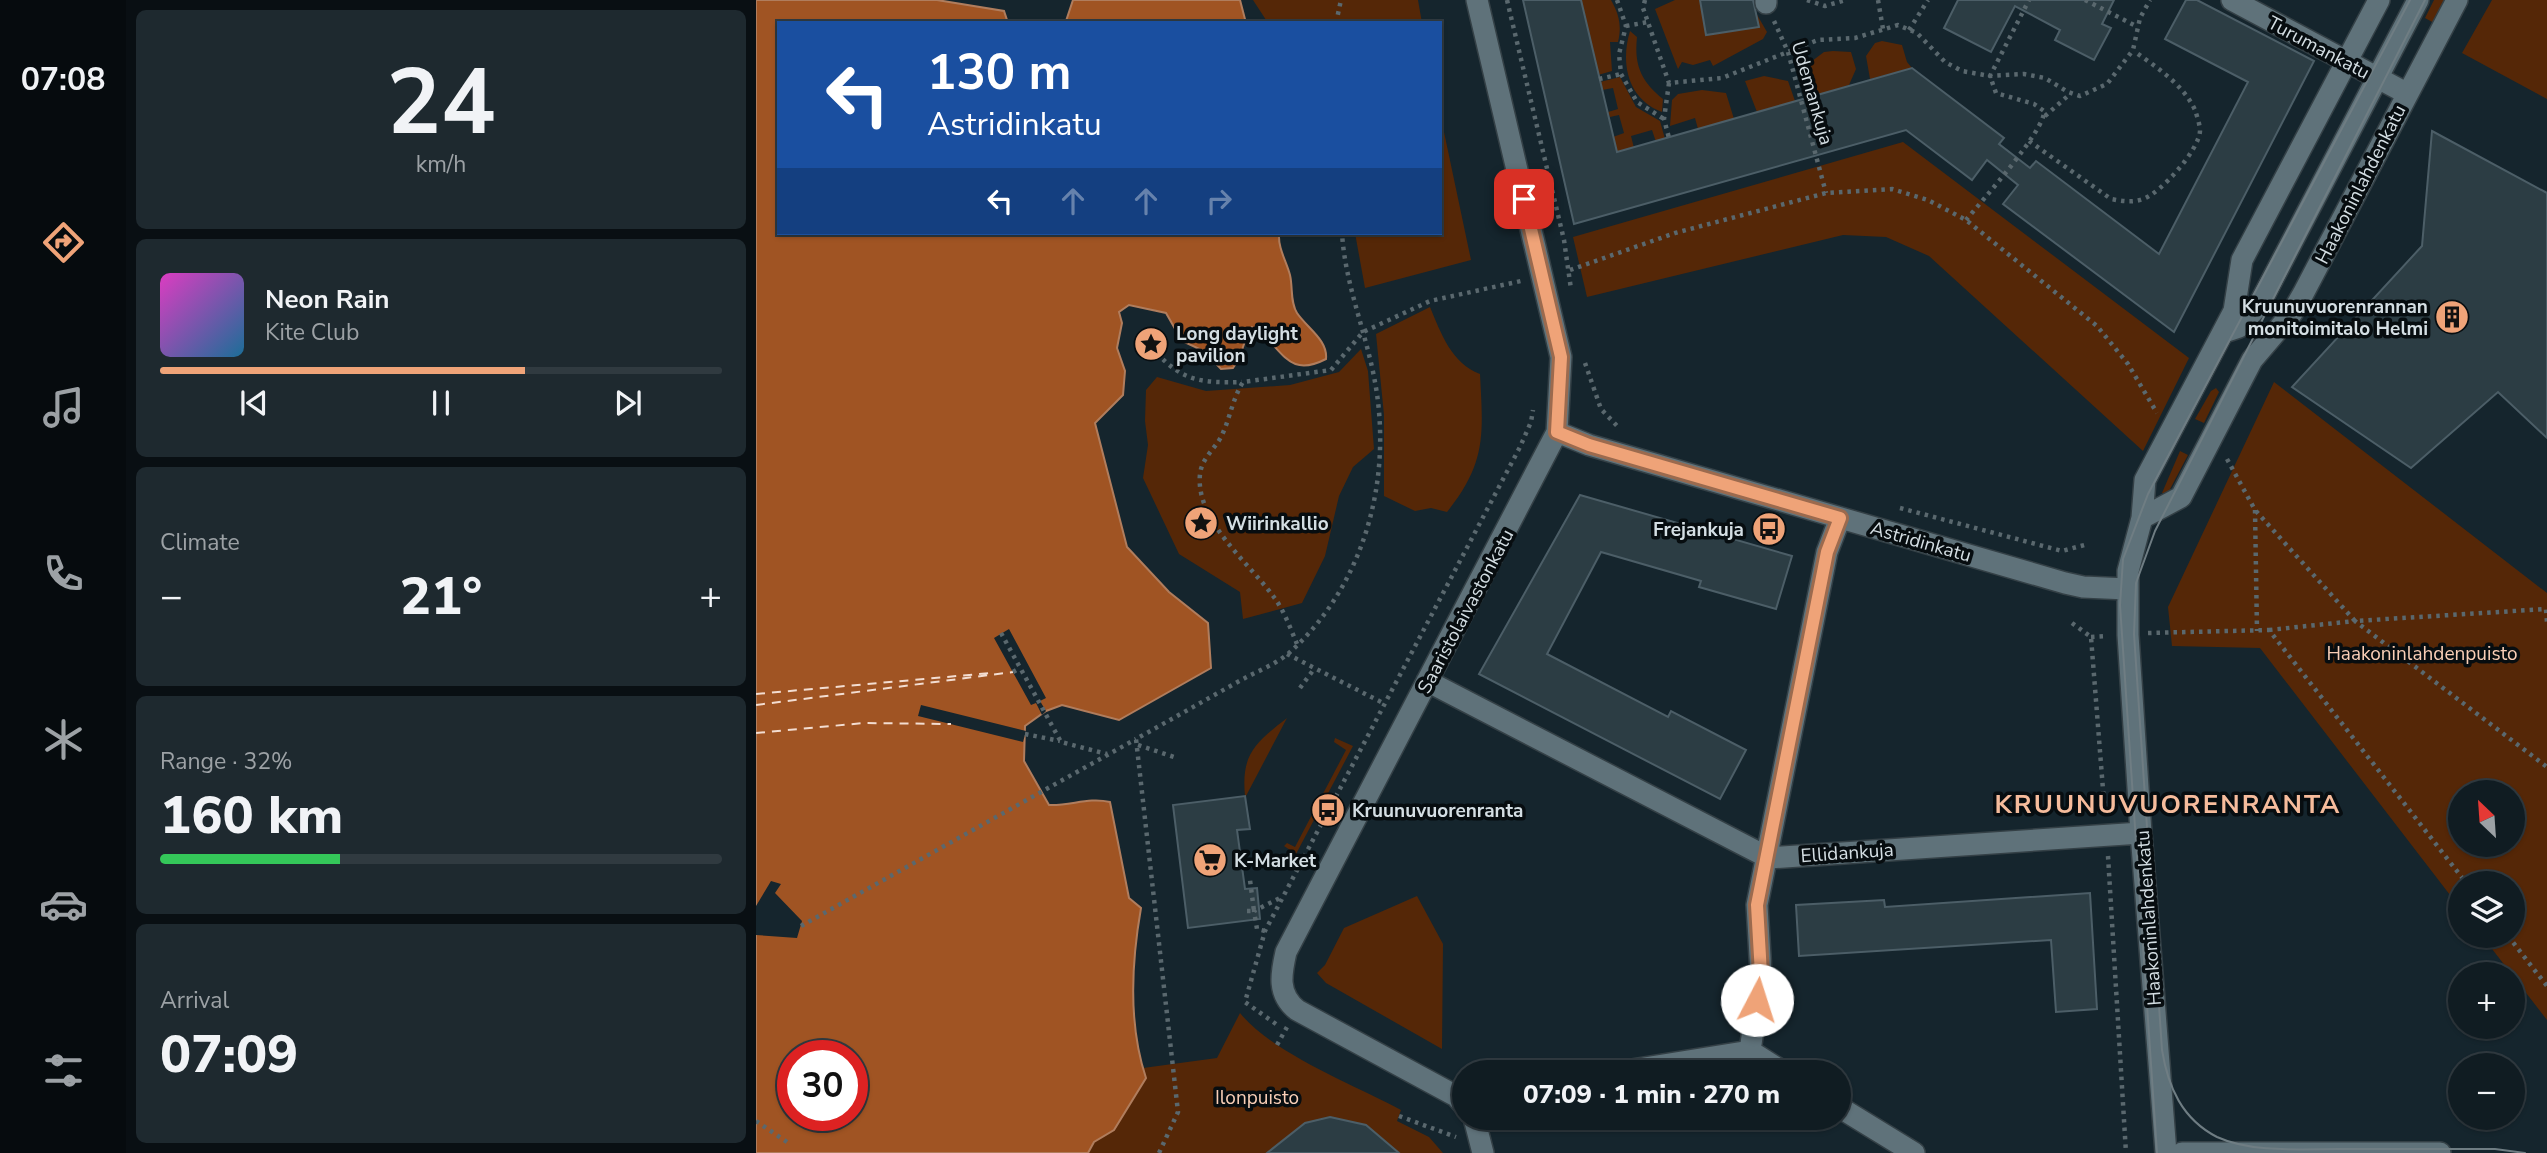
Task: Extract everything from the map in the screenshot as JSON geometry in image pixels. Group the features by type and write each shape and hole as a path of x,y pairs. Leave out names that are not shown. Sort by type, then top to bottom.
{"street":[{"name":"Saaristolaivastonkatu","path":"1452,1094 1297,1010 1283,990 1280,975 1286,952 1557,432 1561,357 1477,0"},
{"name":"Turumankatu","path":"2232,0 2406,93"},
{"name":"Haakoninlahdenkatu","path":"2166,1153 2141,833 2127,589 2131,552 2142,518 2145,480 2234,311 2242,260 2379,0"},
{"name":"Haakoninlahdenkatu","path":"2224,332 2239,327 2259,305 2417,0"},
{"name":"Haakoninlahdenkatu","path":"2142,518 2181,497 2252,360 2292,313 2303,294 2456,0"},
{"name":"Haakoninlahdenkatu","path":"2252,360 2253,335 2259,305"},
{"name":"Astridinkatu","path":"1557,432 1589,445 2066,583 2083,587 2127,589"},
{"path":"1750,1051 1761,974 1757,905 1769,858 1827,552 1840,518"},
{"path":"1427,681 1769,858"},
{"name":"Ellidankuja","path":"1769,858 2141,833"},
{"path":"1694,1060 1750,1051 1764,1060"},
{"path":"1851,1114 1914,1153"},
{"path":"1477,1130 1483,1153"},
{"path":"2182,1153 2440,1153"}],"path":[{"path":"1507,0 1570,270 1571,292"},
{"path":"1617,0 1626,26 1619,54 1621,74 1637,102 1664,119"},
{"path":"1643,0 1643,8 1669,83 1664,119 1669,138"},
{"path":"1807,0 1825,6 1846,0"},
{"path":"1878,0 1883,29"},
{"path":"1909,30 1928,0"},
{"path":"2029,0 1990,76 1996,93 2034,104 2044,111 2045,117"},
{"path":"2085,0 2138,27"},
{"path":"1669,83 1722,78 1818,40 1855,38 1898,25 1917,33 1945,62 1962,71 1990,76 2024,74 2045,78 2080,96 2091,94 2107,84 2133,50 2138,27 2150,0"},
{"path":"1336,21 1338,1"},
{"name":"Udemankuja","path":"1766,2 1788,52 1826,193"},
{"path":"1626,26 1648,22"},
{"path":"2029,141 2111,199 2126,202 2145,199 2170,180 2198,139 2200,129 2194,108 2171,79 2133,50"},
{"path":"1599,79 1621,74"},
{"path":"1966,220 2045,117 2071,93"},
{"path":"1570,270 1675,233 1826,193 1892,189 1928,200 1966,220 2097,326 2128,364 2159,417"},
{"path":"801,926 1287,654 1332,603 1362,549 1372,513 1380,441 1376,384 1347,274 1342,235"},
{"path":"1157,353 1174,372 1190,379 1243,382 1331,370 1363,331 1430,301 1542,277"},
{"path":"1582,353 1601,409 1623,430"},
{"path":"1243,382 1219,440 1208,453 1200,473 1201,494 1215,527 1277,601 1297,644"},
{"path":"2222,452 2255,510 2355,621 2547,768"},
{"path":"1888,505 2062,551 2088,544"},
{"path":"2255,510 2257,631"},
{"path":"2158,633 2257,631 2355,621 2546,609 2547,623"},
{"path":"2072,623 2091,638 2107,835 2126,1153"},
{"path":"2269,630 2458,871"},
{"path":"1001,633 1061,742"},
{"path":"1287,654 1385,704"},
{"path":"1013,672 1020,668"},
{"path":"1300,688 1315,668"},
{"path":"1025,734 1107,755"},
{"path":"1136,739 1178,1112 1159,1153"},
{"path":"1138,746 1174,757"},
{"path":"1250,880 1257,929 1265,930"},
{"path":"1247,911 1254,911 1283,896"},
{"path":"2517,948 2547,986"},
{"path":"1399,1115 1464,1140"},
{"path":"756,1121 787,1142"}],"green space":[{"path":"1253,0 1418,0 1422,21 1267,21"},
{"path":"1581,0 1611,0 1616,10 1620,31 1618,42 1610,42 1612,71 1598,75"},
{"path":"1675,0 1700,0 1706,35 1758,27 1756,13 1767,32 1763,39 1713,66 1710,60 1693,65 1682,62 1678,69 1655,9"},
{"path":"2434,0 2446,0 2434,23 2425,18"},
{"path":"2492,0 2547,0 2547,99 2462,53"},
{"path":"1630,31 1637,37 1638,64 1644,79 1663,99 1662,112 1641,98 1630,79 1626,56"},
{"path":"1882,41 1902,45 1907,62 1912,68 1870,79 1866,56 1875,43"},
{"path":"1824,52 1851,52 1856,69 1849,85 1814,96 1808,83 1808,64"},
{"path":"1764,76 1788,81 1795,101 1757,112 1745,81"},
{"path":"1620,77 1636,107 1660,121 1665,139 1656,142 1652,130 1631,136 1634,148 1617,152 1613,137 1624,133 1619,115 1610,117 1608,112 1618,109 1613,88 1602,90 1600,82"},
{"path":"1702,90 1726,93 1734,119 1698,129 1695,118 1670,126 1672,100 1678,94"},
{"path":"1442,122 1471,260 1365,288 1355,235 1442,235"},
{"path":"1903,142 2189,358 2143,451 1929,256 1886,237 1843,235 1587,297 1573,237"},
{"path":"1430,307 1454,355 1480,374 1480,447 1469,478 1447,512 1431,508 1415,511 1384,496 1384,415 1376,334"},
{"path":"1361,349 1368,371 1374,449 1353,467 1339,496 1325,556 1302,603 1243,619 1240,592 1179,554 1143,478 1148,445 1145,421 1146,390 1157,377 1206,391 1290,385 1339,372"},
{"name":"Haakoninlahdenpuisto","path":"2274,382 2547,593 2547,1020 2525,992 2525,962 2502,962 2491,948 2525,948 2525,871 2448,871 2448,892 2260,648 2172,646 2168,607"},
{"path":"2216,388 2219,392 2204,423 2195,419 2211,391"},
{"path":"2180,451 2188,455 2168,493 2162,493"},
{"path":"1287,718 1245,796 1244,782 1248,759 1266,735"},
{"path":"1335,738 1353,746 1296,854 1284,846 1287,843 1295,847 1346,750 1334,742"},
{"path":"1417,896 1443,944 1442,1049 1326,983 1317,973 1325,965 1344,928"},
{"name":"Ilonpuisto","path":"1240,1013 1254,1028 1293,1055 1401,1110 1397,1121 1429,1137 1443,1153 1088,1153 1094,1142 1114,1130 1146,1078 1143,1068 1217,1058"}],"shaded area":[{"path":"756,0 937,0 1004,11 1007,21 777,21 777,235 1279,235 1290,275 1295,309 1320,340 1326,352 1326,359 1312,364 1293,363 1252,327 1233,368 1221,369 1204,351 1182,341 1166,313 1129,305 1119,312 1122,323 1117,348 1125,371 1123,395 1095,423 1127,547 1169,592 1208,623 1211,668 1119,720 1062,705 1046,711 1025,726 1024,761 1049,805 1094,800 1110,802 1129,898 1141,908 1133,994 1136,1037 1146,1078 1114,1130 1094,1142 1088,1153 756,1153"},
{"path":"1073,0 1240,0 1245,21 1066,21"}],"pier":[{"path":"1009,629 1046,698 1040,701 1046,711 1042,715 1036,703 1031,705 994,638"},
{"path":"921,705 1026,731 1023,742 918,716"},
{"path":"771,881 781,884 775,893 802,921 797,938 756,935 756,906"}],"building":[{"path":"1523,0 1581,0 1617,152 1912,68 2004,138 1999,144 2030,168 2036,161 2159,254 2248,82 2165,39 2186,0 2197,0 2314,61 2174,332 2003,204 2018,185 1987,160 1972,180 1906,130 1574,224"},
{"path":"1700,0 1753,0 1759,27 1706,35"},
{"path":"1958,0 2114,0 2102,24 2111,28 2094,60 2055,40 2060,30 2015,6 1991,52 1944,28"},
{"name":"Kruunuvuorenrannan monitoimitalo Helmi","path":"2432,131 2547,193 2547,438 2498,392 2411,468 2292,387 2422,246"},
{"path":"1580,495 1792,556 1776,609 1699,587 1701,581 1601,552 1547,654 1668,717 1671,711 1746,750 1720,799 1479,674"},
{"name":"K-Market","path":"1245,796 1250,829 1237,830 1245,889 1257,888 1260,919 1188,928 1173,805"},
{"path":"2090,893 2097,1009 2056,1012 2051,940 1799,956 1796,905 1884,900 1885,907"},
{"path":"1330,1117 1366,1125 1399,1153 1267,1153 1305,1123"}],"ferry route":[{"path":"756,705 1013,672"},
{"path":"756,694 991,673"},
{"path":"756,733 864,723 951,724"}],"tram line":[{"path":"2157,1153 2120,605 2123,559 2148,494 2410,0"},
{"path":"2425,0 2155,531 2136,583 2134,634 2162,1050 2173,1089 2194,1121 2217,1137 2245,1146 2276,1149 2495,1149 2525,1153"}],"place":[{"name":"Kruunuvuorenrannan monitoimitalo Helmi","path":"2452,317"},
{"name":"Long daylight pavilion","path":"1151,344"},
{"name":"Wiirinkallio","path":"1201,523"},
{"name":"Frejankuja","path":"1769,529"},
{"name":"Kruunuvuorenranta","path":"1328,810"},
{"name":"K-Market","path":"1210,860"}],"district":[{"name":"KRUUNUVUORENRANTA","path":"2168,804"}],"route":[{"path":"1524,199 1561,357 1557,432 1589,445 1840,518 1827,552 1769,858 1757,905 1761,974 1757,1000"}]}
